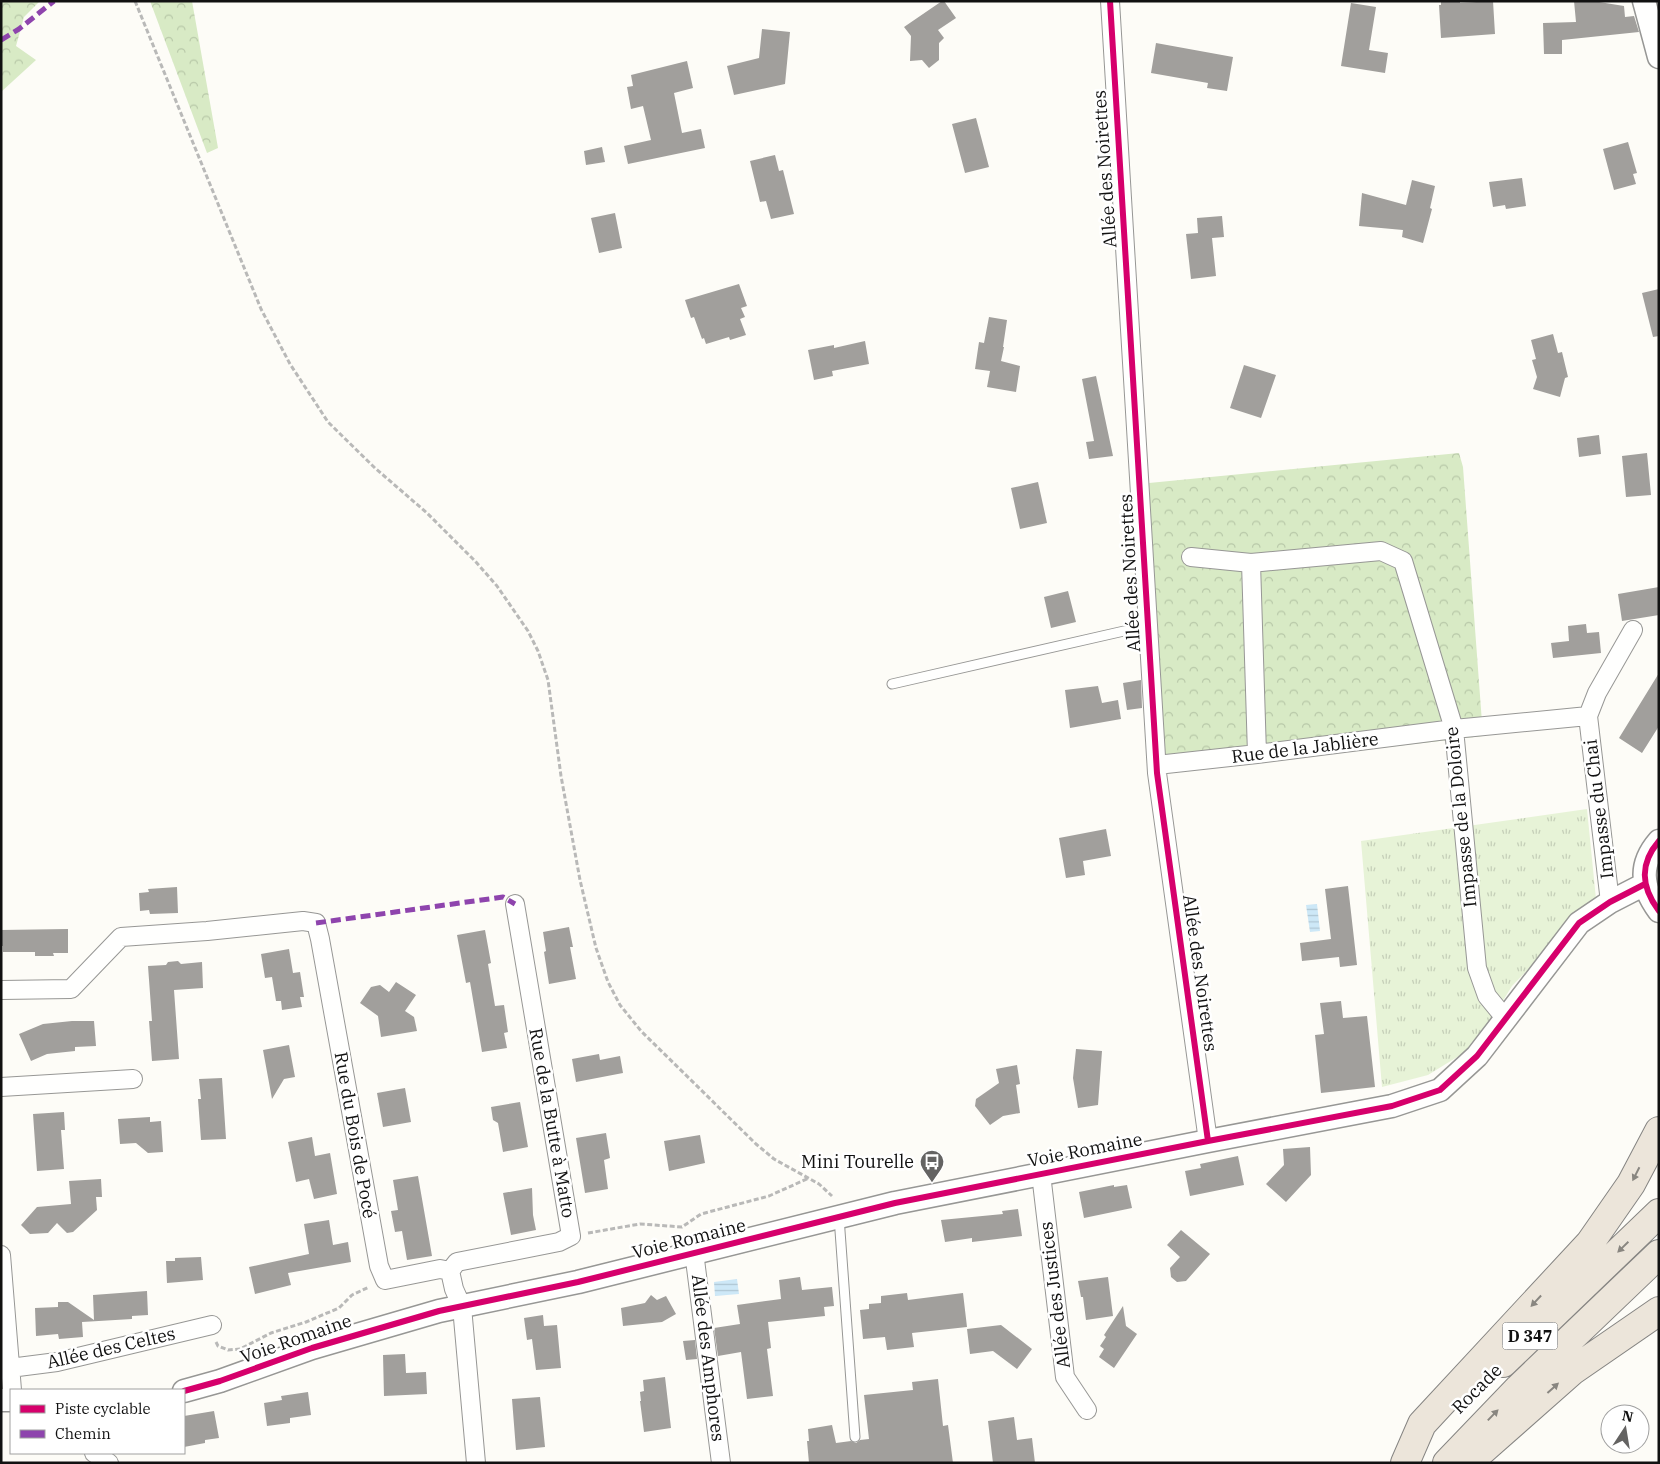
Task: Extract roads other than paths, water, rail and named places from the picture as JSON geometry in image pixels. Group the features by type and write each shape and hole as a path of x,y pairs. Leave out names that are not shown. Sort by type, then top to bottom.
{"highway":[{"path":"1405,1463 1422,1424 1590,1244 1631,1184 1659,1131"},
{"name":"Rocade","path":"1405,1463 1500,1366 1659,1213"},
{"name":"D 347","path":"1447,1463 1533,1375 1659,1254"},
{"path":"1461,1463 1474,1458 1572,1371 1659,1311"}],"street":[{"name":"Allée des Noirettes","path":"1110,1 1156,765 1208,1141"},
{"path":"1644,1 1659,58"},
{"name":"Impasse de la Doloire","path":"1191,557 1251,562 1381,551 1403,561 1454,729 1477,968 1488,996 1505,1018"},
{"path":"1251,562 1257,754"},
{"name":"Impasse du Chai","path":"1610,902 1588,716 1597,693 1632,630"},
{"name":"Impasse du Chai","path":"1454,729 1588,716"},
{"name":"Rue de la Jablière","path":"1156,765 1454,729"},
{"path":"1659,841 1651,850 1645,866 1645,884 1650,899 1659,911"},
{"name":"Voie Romaine","path":"185,1391 205,1386 312,1348 438,1311 578,1282 895,1203 1392,1106 1440,1090 1477,1056 1579,923 1610,902 1645,884"},
{"name":"Rue de la Butte à Matto","path":"450,1271 457,1262 559,1242 571,1236 515,904"},
{"name":"Rue du Bois de Pocé","path":"1,990 70,989 121,937 207,931 303,921 316,923 379,1266 385,1280 440,1269 450,1271"},
{"path":"1,1087 133,1079"},
{"name":"Allée des Justices","path":"1041,1174 1065,1377 1087,1410"},
{"name":"Allée des Amphores","path":"694,1252 721,1463"},
{"path":"1,1255 12,1389"},
{"path":"450,1271 454,1289 462,1307 476,1463"},
{"name":"Allée des Celtes","path":"10,1368 57,1362 212,1325"},
{"path":"96,1454 109,1463"}],"lane":[{"path":"892,684 1124,631 1148,629"},
{"path":"844,1216 855,1437"}],"water":[{"path":"1317,904 1320,931 1310,932 1306,905"},
{"path":"737,1279 739,1294 715,1296 714,1282"}],"place":[{"name":"Mini Tourelle","path":"932,1183"}]}
